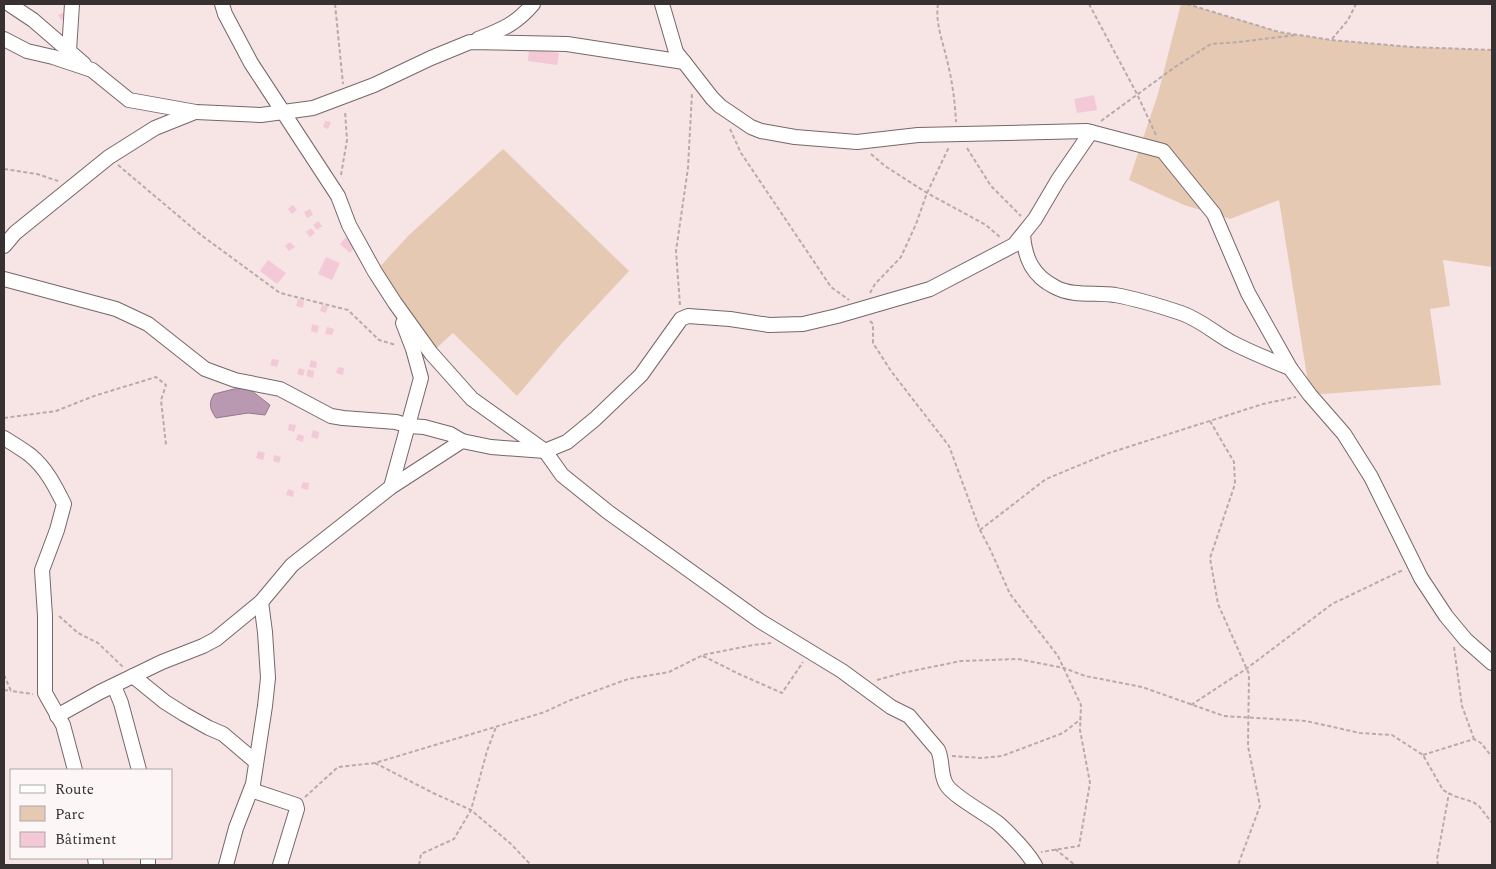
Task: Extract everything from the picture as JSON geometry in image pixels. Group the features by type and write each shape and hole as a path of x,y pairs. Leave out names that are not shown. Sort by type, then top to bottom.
{"street":[{"path":"9,4 33,20 129,100 196,112 261,115 313,108 374,86 431,58 500,31 519,20 534,4"},
{"path":"69,51 72,4"},
{"path":"222,4 225,14 251,64 338,196 349,225 375,272 431,353 472,399 545,451 562,475 608,512 760,621 862,685 891,707 910,716 938,750 942,777 949,789 999,824 1032,860"},
{"path":"662,4 676,52 720,106 751,127 761,131 795,137 857,142 918,135 1046,131 1091,132 1164,151 1214,214 1248,293 1290,368 1310,395 1344,434 1371,477 1421,578 1446,616 1466,640 1492,663"},
{"path":"4,40 26,51 53,57 92,70"},
{"path":"470,42 567,44 684,62"},
{"path":"4,246 15,232 109,157 155,128 196,112"},
{"path":"4,279 116,309 148,324 205,369 235,380 280,389 331,416 396,422 409,426 424,427 450,434 462,441 491,447 545,451 569,441 595,420 628,388 641,375 681,319 688,316 730,319 769,325 794,324 837,316 930,289 1012,248 1023,235 1091,132"},
{"path":"1023,235 1024,246 1031,267 1039,276 1056,288 1084,294 1114,295 1184,314 1231,342 1290,368"},
{"path":"391,487 421,378 413,349 395,303"},
{"path":"4,438 30,455 42,467 54,484 64,504 57,530 42,570 45,693 63,725 75,769"},
{"path":"57,716 133,676 216,639 260,602 292,565 391,487 462,441"},
{"path":"226,865 230,846 251,790 268,678 265,632 260,602"},
{"path":"133,676 165,702 209,728 223,734 256,762"},
{"path":"114,686 121,703 139,769"},
{"path":"251,790 296,806 280,865"}],"path":[{"path":"860,309 875,284 901,256 916,224 926,193 956,134 956,104 936,16 938,4"},
{"path":"1089,4 1137,94 1164,151"},
{"path":"1187,4 1279,32 1331,40 1412,47 1492,50"},
{"path":"1331,40 1348,20 1356,4"},
{"path":"1091,132 1094,126 1137,94 1211,44 1298,35"},
{"path":"681,319 676,251 688,168 693,73"},
{"path":"720,106 740,153 831,286 860,309 873,324 873,343 891,371 949,446 980,530 1010,594 1058,656 1081,705 1080,730 1090,783 1079,846 1055,849 1032,860"},
{"path":"956,134 991,186 1022,218 1023,235"},
{"path":"857,142 885,166 926,193 986,225 1012,248"},
{"path":"109,157 201,235 280,293 348,310 380,340 413,349"},
{"path":"4,169 37,174 72,186"},
{"path":"4,418 56,411 94,396 156,378 166,385 161,400 166,445"},
{"path":"980,530 1046,479 1109,453 1263,404 1310,395"},
{"path":"1210,421 1234,462 1234,484 1210,558 1218,604 1249,674 1248,746 1260,806 1238,865"},
{"path":"1191,705 1246,669 1332,604 1415,564"},
{"path":"44,599 66,623 78,633 98,644 133,676"},
{"path":"296,806 338,767 375,764 545,712 568,701 628,679 669,672 703,655 753,645 794,641"},
{"path":"1454,647 1462,706 1474,739 1481,743 1492,757"},
{"path":"703,655 738,674 782,693 810,651"},
{"path":"862,685 902,673 961,660 1018,660 1064,668 1085,676 1142,688 1224,716 1306,722 1360,733 1392,735 1423,755 1440,786 1449,793 1479,806 1492,823"},
{"path":"4,675 11,691"},
{"path":"4,690 31,694 45,693"},
{"path":"940,756 981,758 1002,756 1063,733 1081,719"},
{"path":"419,865 421,854 454,839 471,810 496,726"},
{"path":"1423,755 1474,739"},
{"path":"375,764 471,810 511,844 531,865"},
{"path":"1438,865 1437,859 1449,793"},
{"path":"1055,849 1075,865"}],"green space":[{"path":"1181,4 1187,4 1279,32 1331,40 1412,47 1492,50 1492,267 1443,260 1450,306 1430,309 1441,385 1310,395 1279,200 1230,219 1184,205 1129,180 1158,94"},
{"path":"503,149 629,271 563,342 517,396 453,333 431,353 375,272 409,235"}],"shaded area":[{"path":"248,388 270,405 265,415 248,413 216,418 210,406 214,394"}],"building":[{"path":"64,12 67,17 61,20 58,15"},
{"path":"529,49 559,53 557,65 528,61"},
{"path":"1094,95 1097,110 1077,113 1074,99"},
{"path":"325,121 331,122 328,129 323,127"},
{"path":"293,205 297,210 292,214 288,209"},
{"path":"310,209 313,215 307,218 304,212"},
{"path":"318,221 322,226 317,230 313,225"},
{"path":"311,228 315,233 310,237 306,232"},
{"path":"346,237 356,246 350,253 340,244"},
{"path":"290,242 295,247 289,251 285,246"},
{"path":"326,257 340,263 332,280 318,274"},
{"path":"268,260 286,273 277,284 260,271"},
{"path":"298,299 304,301 303,308 296,306"},
{"path":"322,305 328,306 326,313 320,311"},
{"path":"312,324 319,326 317,333 311,331"},
{"path":"327,327 334,329 332,335 325,334"},
{"path":"272,359 279,360 277,367 270,365"},
{"path":"311,360 317,362 316,368 309,367"},
{"path":"338,367 344,368 343,375 336,373"},
{"path":"299,368 305,370 303,376 297,374"},
{"path":"308,369 314,371 313,378 306,376"},
{"path":"289,424 296,425 294,432 288,430"},
{"path":"313,430 319,432 318,439 311,437"},
{"path":"298,434 304,436 303,442 296,440"},
{"path":"258,451 265,453 263,460 256,458"},
{"path":"274,455 281,457 279,463 273,461"},
{"path":"303,482 309,483 308,490 301,488"},
{"path":"288,489 294,491 293,497 286,495"}]}
